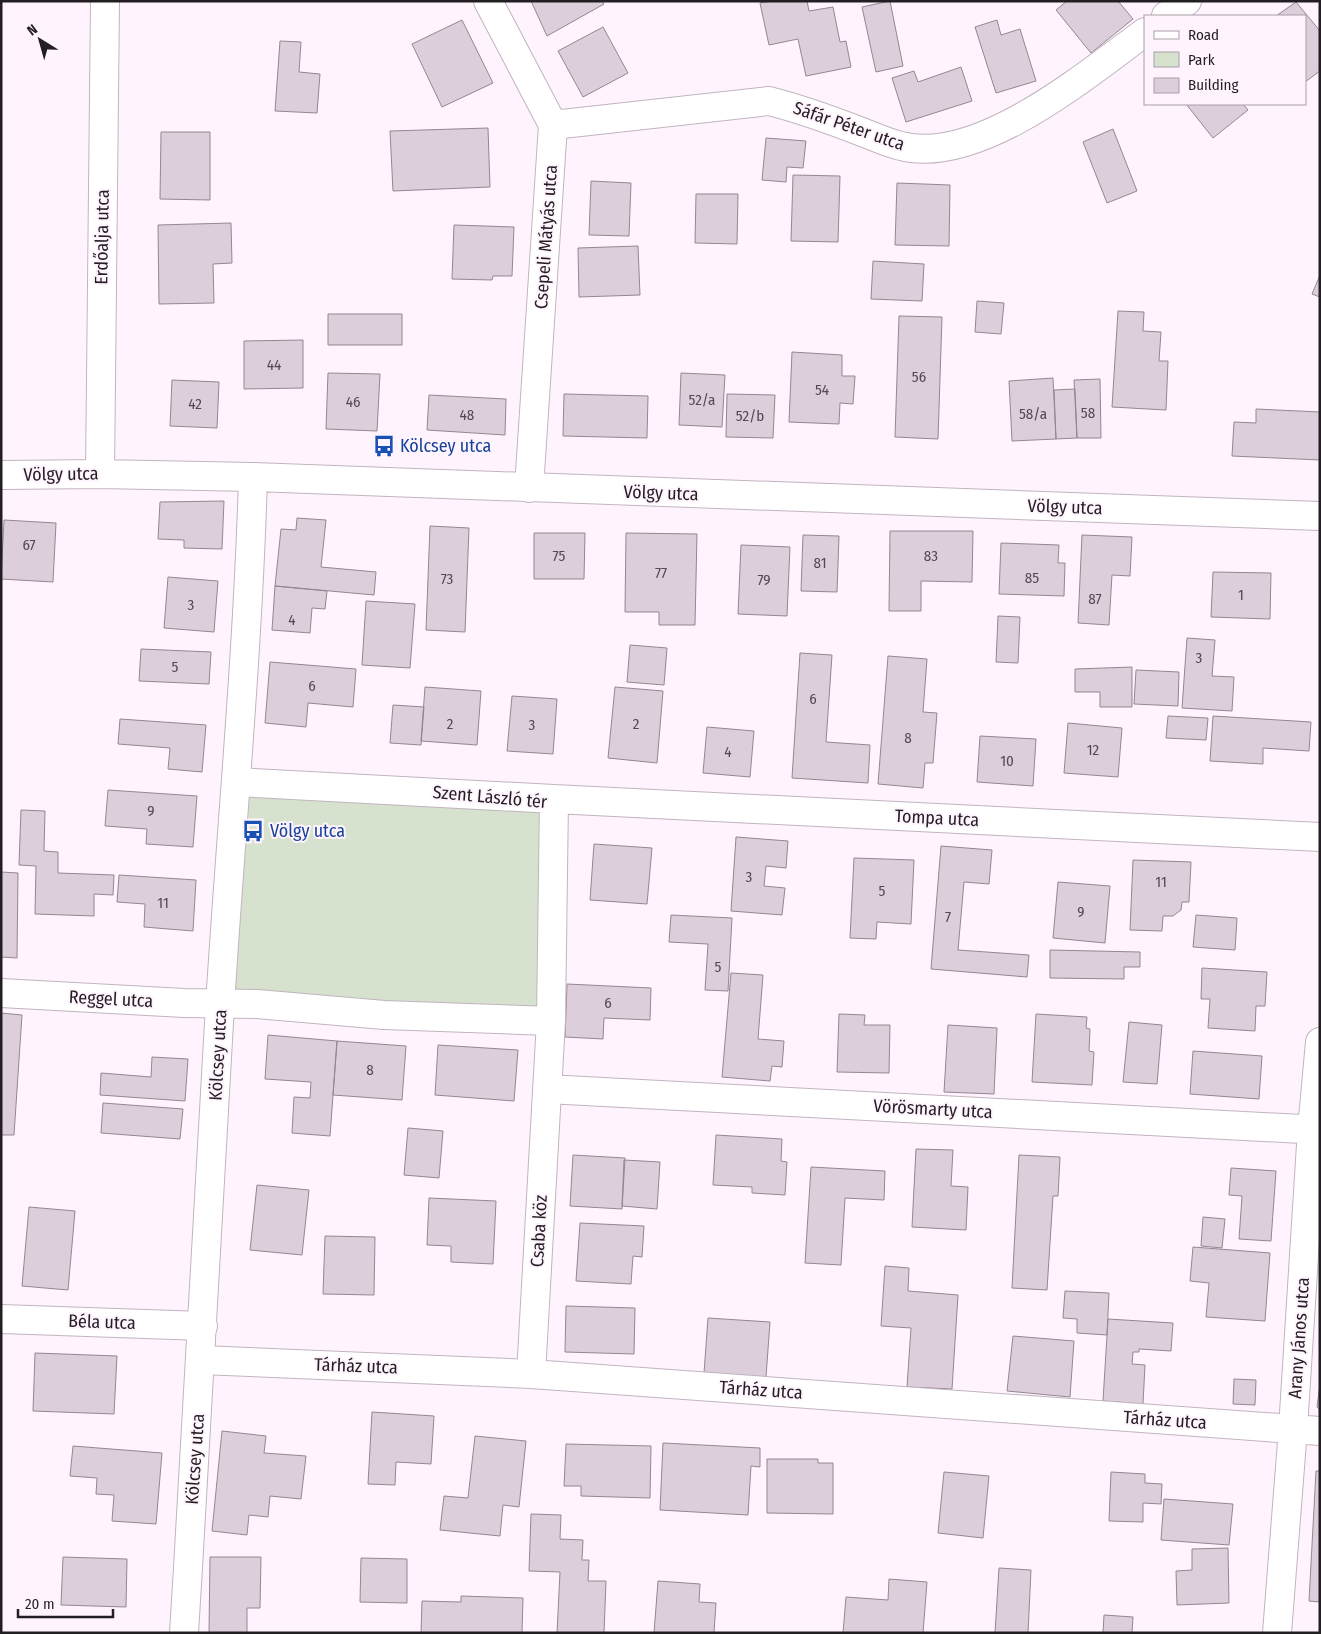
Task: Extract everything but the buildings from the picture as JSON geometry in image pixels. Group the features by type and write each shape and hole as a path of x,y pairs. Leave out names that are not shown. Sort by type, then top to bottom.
{"street":[{"name":"Erdőalja utca","path":"100,474 105,1"},
{"path":"488,1 553,125"},
{"path":"1167,15 1187,1"},
{"name":"Sáfár Péter utca","path":"553,125 769,101 800,109 902,147 931,149 960,143 997,131 1041,106 1144,33"},
{"name":"Csepeli Mátyás utca","path":"530,488 553,125"},
{"name":"Völgy utca","path":"1,475 100,474 253,477 1320,516"},
{"name":"Kölcsey utca","path":"184,1633 220,1004 236,782 253,477"},
{"name":"Szent László tér","path":"236,782 554,799 547,1089"},
{"name":"Tompa utca","path":"554,799 1320,837"},
{"name":"Reggel utca","path":"1,993 220,1004"},
{"path":"220,1004 257,1004 384,1014 550,1021"},
{"name":"Arany János utca","path":"1277,1633 1306,1430 1320,1042"},
{"name":"Vörösmarty utca","path":"547,1089 1316,1129"},
{"name":"Csaba köz","path":"532,1374 547,1089"},
{"name":"Béla utca","path":"1,1319 203,1326"},
{"name":"Tárház utca","path":"201,1360 532,1374 1306,1430"}],"green space":[{"path":"236,782 554,799 551,1021 221,1004"}],"place":[{"name":"Kölcsey utca","path":"384,446"},
{"name":"Völgy utca","path":"253,831"}]}
